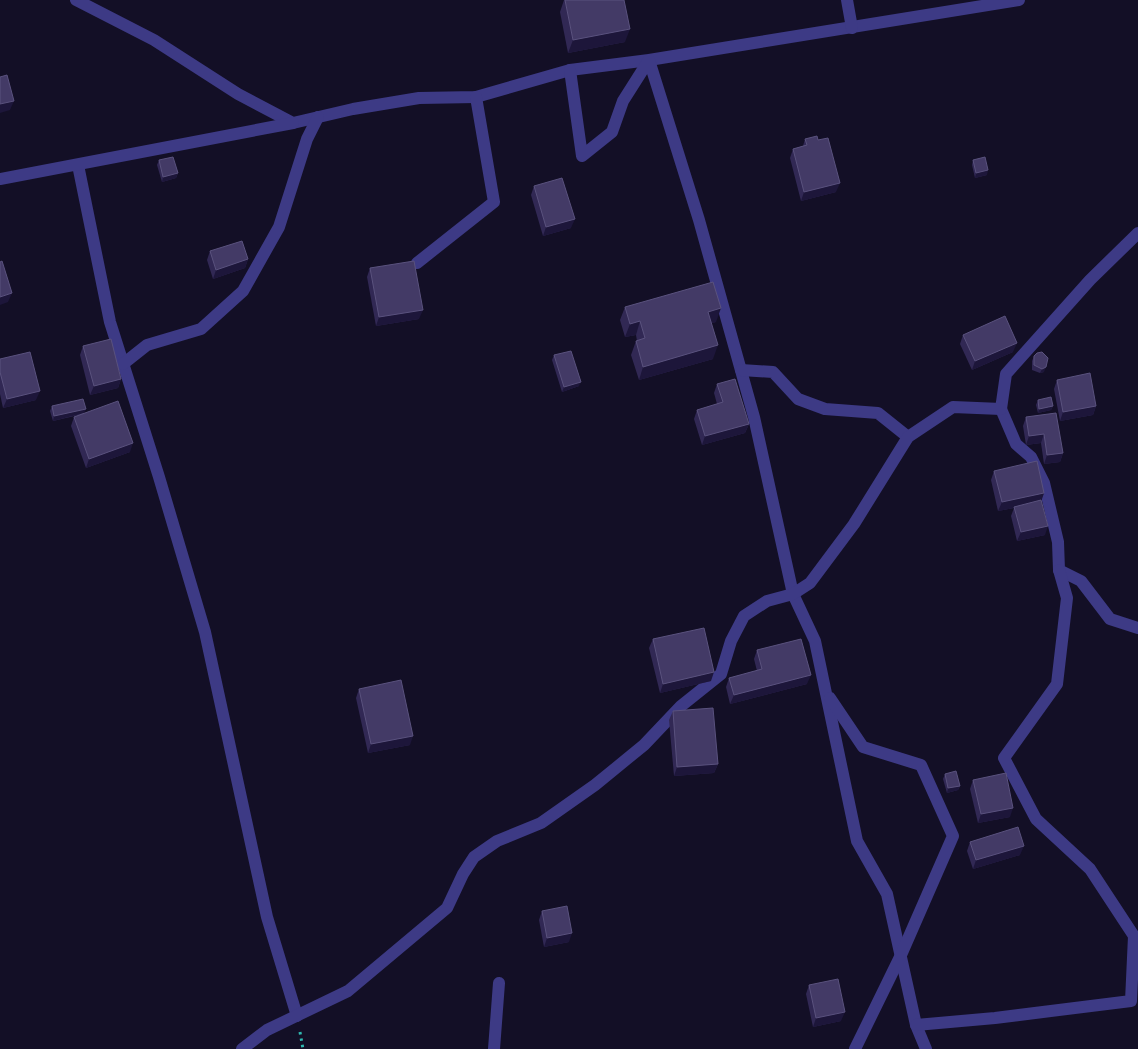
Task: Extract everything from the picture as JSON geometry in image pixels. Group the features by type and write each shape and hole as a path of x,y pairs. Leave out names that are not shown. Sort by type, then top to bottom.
{"street":[{"path":"76,0 154,40 238,94 293,123"},
{"path":"847,0 852,28"},
{"path":"0,179 419,98 476,97 570,70 649,60 1019,0"},
{"path":"570,70 582,156 612,132 623,102 649,60"},
{"path":"649,60 699,220 754,417 794,594 815,641 857,841 887,894 916,1025 926,1049"},
{"path":"417,263 494,202 476,97"},
{"path":"123,364 147,345 201,328 243,291 279,227 307,139 318,117"},
{"path":"78,165 110,322 205,632 267,917 297,1016"},
{"path":"916,1025 995,1018 1131,1000 1134,936 1090,869 1036,819 1004,758 1057,684 1067,598 1059,570 1058,542 1044,483 1031,457 1016,444 1001,409 1006,374 1090,280 1138,233"},
{"path":"741,370 773,372 798,399 825,409 878,413 908,437"},
{"path":"242,1049 267,1030 348,991 447,908 463,874 474,857 497,841 541,823 596,785 644,745 680,706 721,674 731,641 744,616 767,601 794,594 810,583 830,558 908,437 953,407 1001,409"},
{"path":"1059,570 1080,581 1110,619 1138,628"},
{"path":"827,693 863,747 921,765 953,836 901,955 855,1049"},
{"path":"494,1049 499,983"}],"building":[{"path":"565,0 624,0 630,29 573,40"},
{"path":"7,75 14,101 0,104 0,77"},
{"path":"817,136 818,140 828,138 840,183 804,192 793,149 807,145 805,139"},
{"path":"173,157 178,173 163,177 159,160"},
{"path":"985,157 988,170 976,173 973,160"},
{"path":"562,178 575,219 546,227 534,186"},
{"path":"242,241 248,259 216,270 210,251"},
{"path":"2,261 12,293 0,297 0,262"},
{"path":"414,261 423,310 379,317 370,268"},
{"path":"713,282 721,308 708,312 718,345 643,367 636,341 645,338 640,321 630,324 625,307"},
{"path":"1005,316 1017,343 975,361 963,335"},
{"path":"111,339 121,379 94,386 83,346"},
{"path":"571,351 581,382 564,387 554,355"},
{"path":"30,352 40,391 7,399 0,372 0,359"},
{"path":"1042,352 1048,358 1046,367 1042,369 1034,365 1034,356"},
{"path":"1090,373 1096,406 1063,412 1057,380"},
{"path":"735,379 749,424 705,436 697,410 723,402 717,384"},
{"path":"1051,397 1053,406 1039,409 1038,400"},
{"path":"83,399 86,409 54,416 52,406"},
{"path":"118,401 133,443 89,459 74,417"},
{"path":"1056,413 1063,453 1047,455 1044,434 1029,436 1026,417"},
{"path":"1037,461 1044,493 1002,502 994,471"},
{"path":"1041,500 1048,526 1021,532 1014,507"},
{"path":"704,628 714,672 663,684 653,639"},
{"path":"801,639 811,675 734,695 729,678 762,669 757,650"},
{"path":"401,680 413,736 371,744 359,689"},
{"path":"713,708 718,764 677,767 673,711"},
{"path":"956,771 960,786 948,788 945,774"},
{"path":"1006,773 1013,808 981,814 973,780"},
{"path":"1018,827 1024,846 976,860 970,842"},
{"path":"567,906 572,933 547,938 542,911"},
{"path":"838,979 845,1012 816,1018 809,985"}]}
